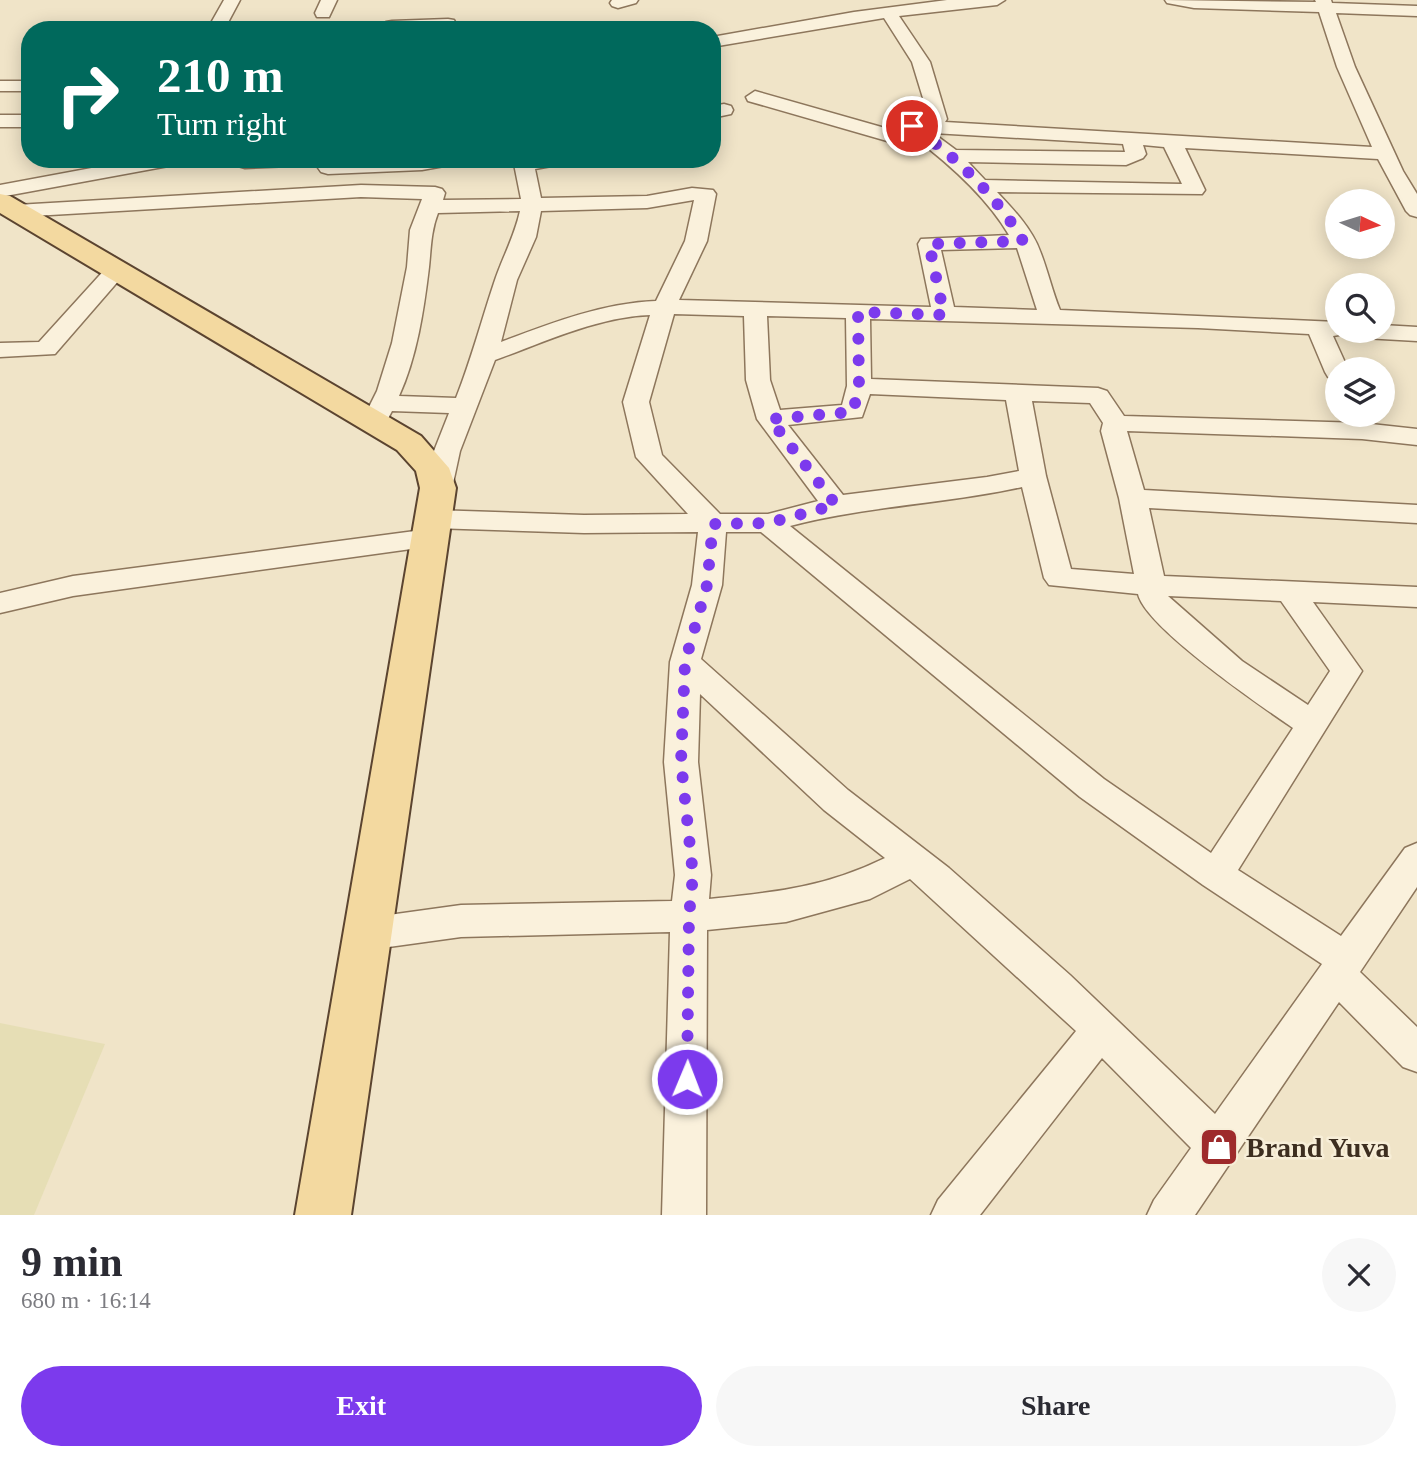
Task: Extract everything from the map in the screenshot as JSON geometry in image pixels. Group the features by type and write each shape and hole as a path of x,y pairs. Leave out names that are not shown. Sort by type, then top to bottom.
{"main road":[{"path":"5,202 116,271 379,413 432,468 434,515 323,1215"}],"street":[{"path":"220,21 232,0"},
{"path":"721,39 791,26 813,26 922,3 997,0"},
{"path":"1173,0 1324,4 1417,12"},
{"path":"1324,4 1346,67 1386,154 1412,192 1417,211"},
{"path":"888,12 921,62 938,119"},
{"path":"0,86 21,86"},
{"path":"755,97 894,137 912,126 1386,154"},
{"path":"0,121 21,121"},
{"path":"912,126 951,156 1010,218 1029,250 1038,285 1052,318"},
{"path":"951,156 1126,159 1136,154 1130,138"},
{"path":"981,186 1195,190 1171,141"},
{"path":"5,202 139,168"},
{"path":"176,168 179,200"},
{"path":"434,515 447,451 485,356 506,280 525,237 533,203 525,168"},
{"path":"5,202 179,200 361,191 435,193 421,230 418,267 408,306 404,343 379,413 464,406"},
{"path":"429,207 647,202 706,194 696,241 664,307 636,402 649,457 713,524 707,585 685,662 681,762 693,875 689,916 684,1215"},
{"path":"944,315 929,244 1023,241"},
{"path":"0,350 46,349 116,271"},
{"path":"485,356 551,331 627,309 664,307 1198,321 1325,328"},
{"path":"755,308 758,380 770,419 836,505"},
{"path":"770,419 853,412 859,386 858,312"},
{"path":"1395,333 1417,334"},
{"path":"859,386 1005,390 1017,394 1098,396 1116,423 1114,431 1133,498 1155,603 1231,668 1313,725"},
{"path":"1017,394 1033,476 1059,578 1417,597"},
{"path":"1116,423 1325,423"},
{"path":"1375,427 1417,437"},
{"path":"0,603 73,586 434,515 584,524 768,523 836,505 987,486 1033,476"},
{"path":"1133,498 1417,514"},
{"path":"768,523 1092,789 1342,967 1417,1054"},
{"path":"1216,875 1346,671 1290,592"},
{"path":"685,662 836,800 914,861 1047,978 1218,1146"},
{"path":"1169,1215 1417,858"},
{"path":"367,934 461,921 689,916 786,907 857,888 914,861"},
{"path":"953,1215 1101,1030"}],"shaded area":[{"path":"0,1023 105,1044 34,1215 0,1215"}],"place":[{"name":"Brand Yuva","path":"1219,1147"}],"route":[{"path":"687,1079 689,916 693,875 681,762 685,662 707,585 713,524 768,523 836,505 770,419 853,412 859,386 858,312 944,315 929,244 1023,241 1010,218 970,174 940,146 912,126"}]}
